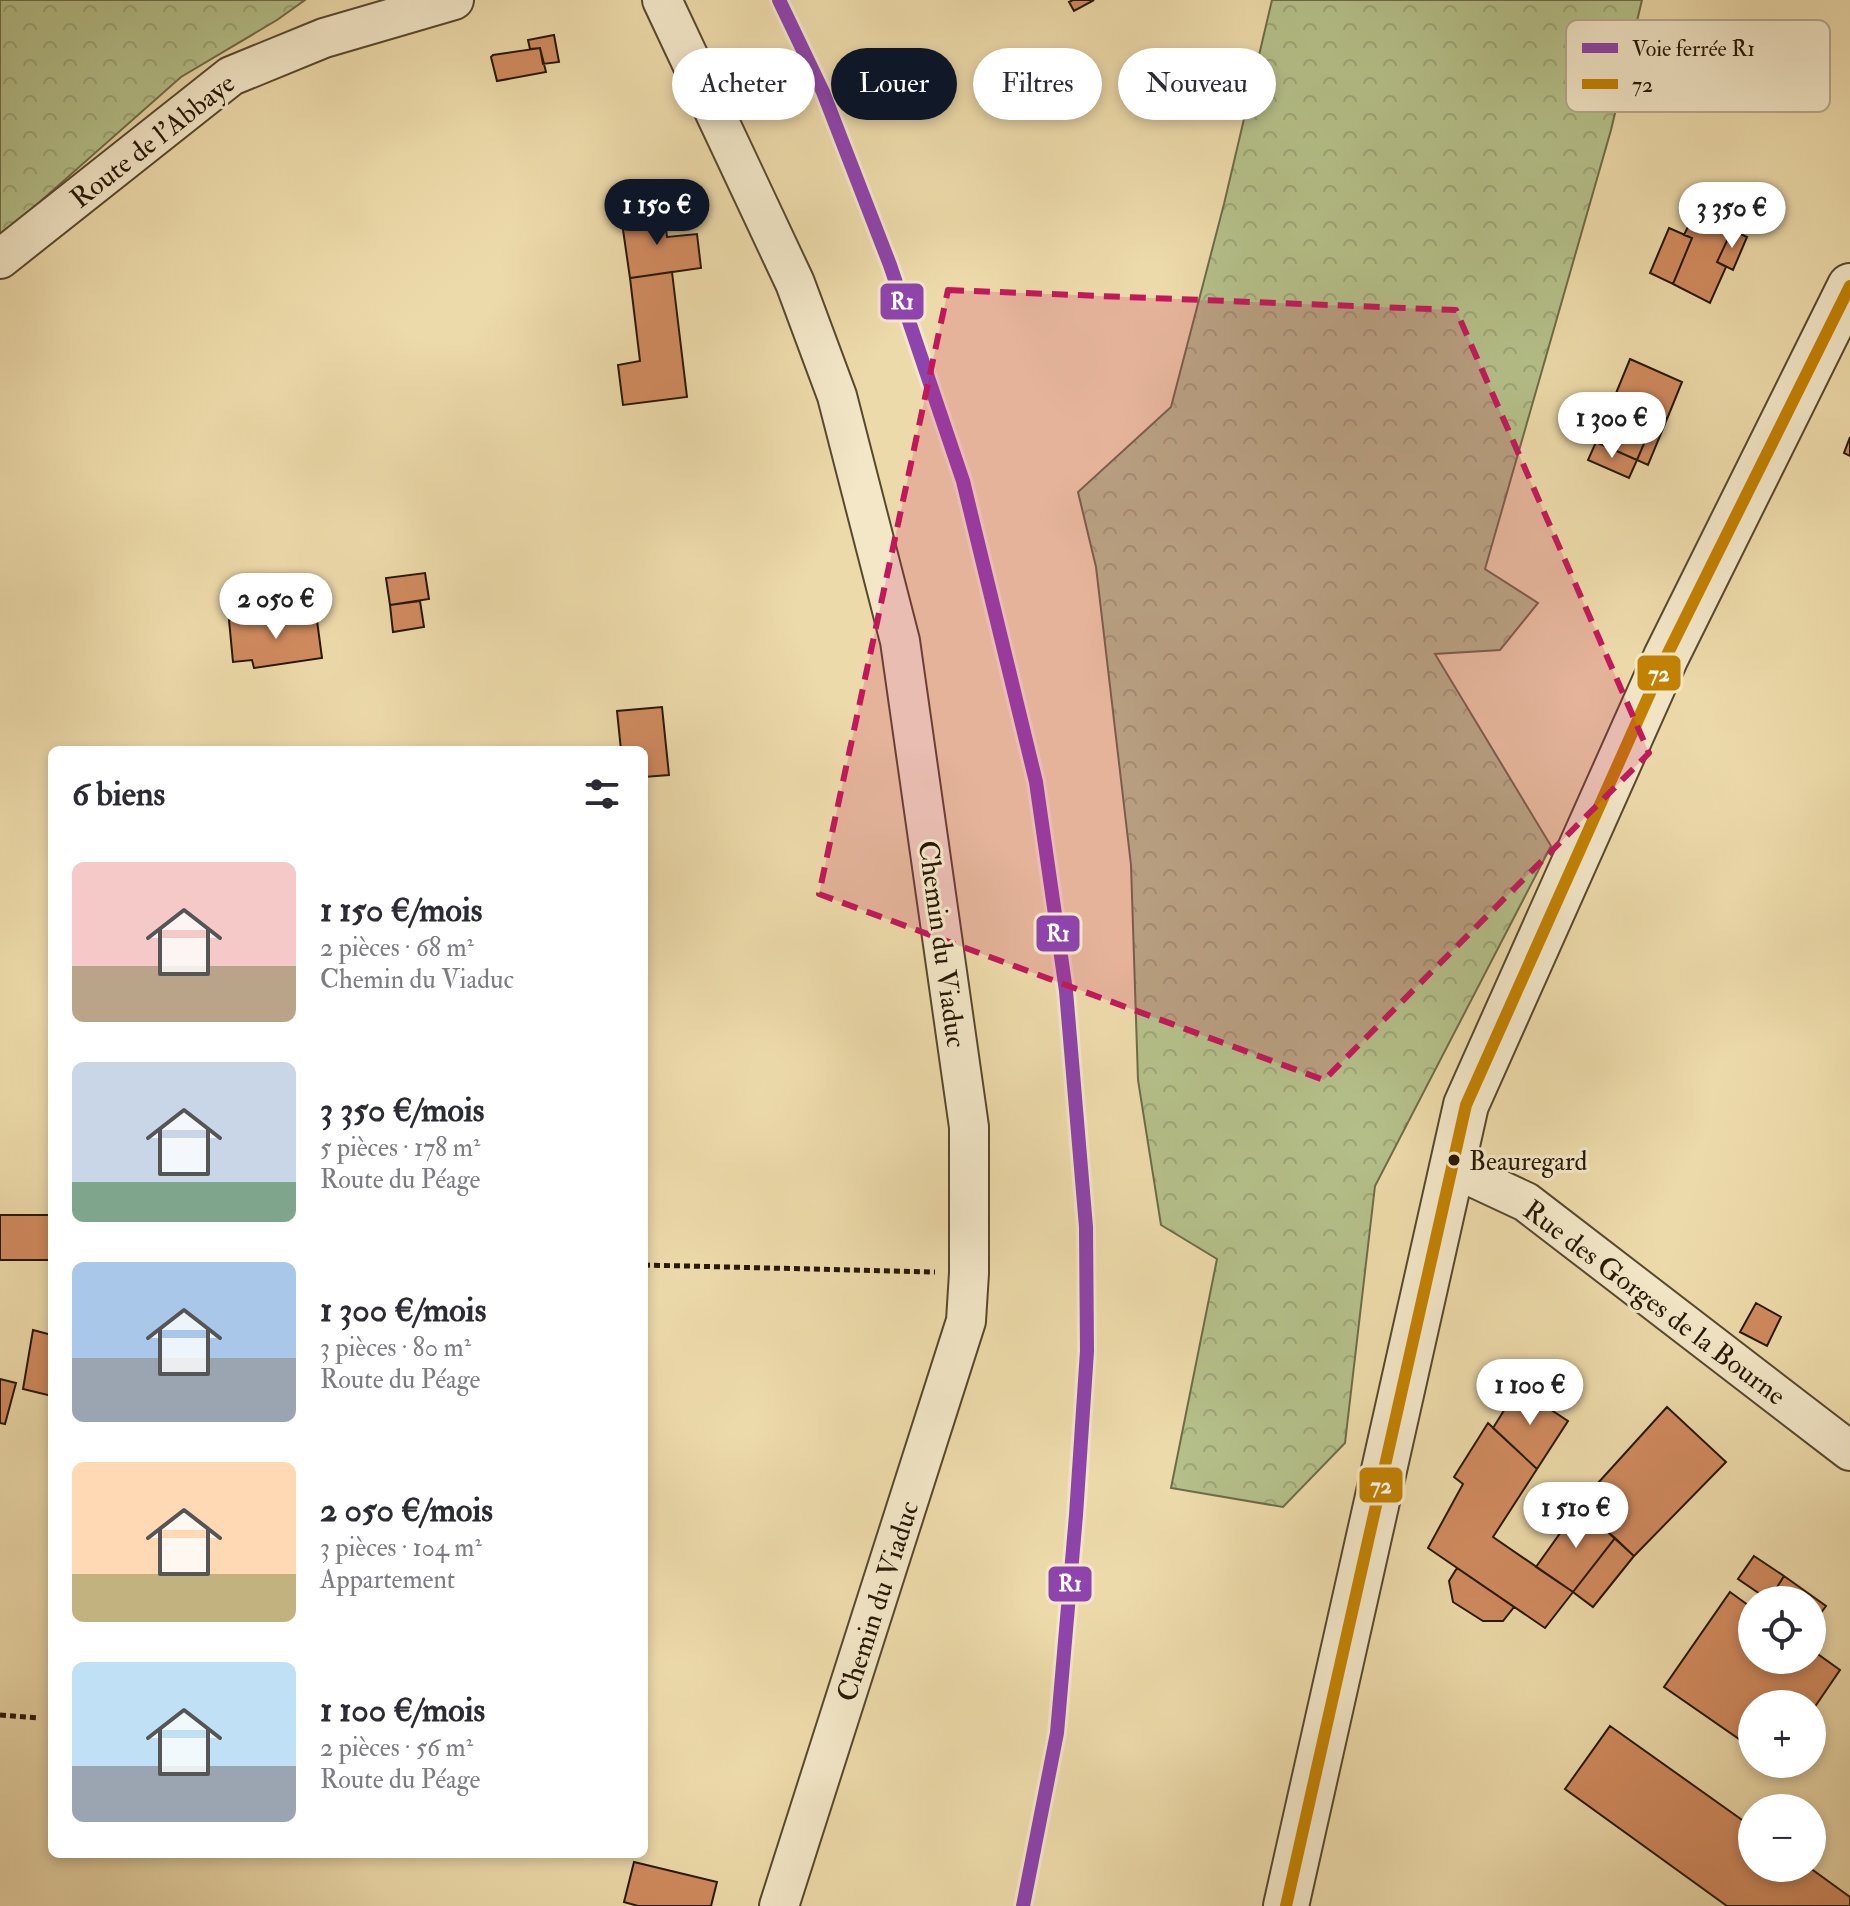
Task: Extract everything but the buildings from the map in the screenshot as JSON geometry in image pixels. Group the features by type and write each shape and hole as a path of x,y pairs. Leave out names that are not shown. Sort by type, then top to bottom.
{"street":[{"name":"Route de l'Abbaye","path":"0,259 231,76 324,38 454,0"},
{"name":"Chemin du Viaduc","path":"662,0 795,283 837,396 900,641 969,1127 966,1321 779,1906"},
{"path":"1286,1906 1466,1105 1666,657 1850,286"},
{"name":"Rue des Gorges de la Bourne","path":"1451,1167 1526,1202 1850,1451"}],"path":[{"path":"648,1265 969,1273"},
{"path":"0,1715 39,1718"}],"highlighted area":[{"path":"948,290 1456,310 1649,753 1324,1080 819,894"}],"green space":[{"path":"0,0 305,0 181,77 0,237"},
{"path":"1272,0 1642,0 1637,20 1566,20 1566,112 1615,112 1485,569 1538,603 1500,650 1435,654 1551,846 1375,1186 1345,1443 1283,1507 1171,1488 1217,1259 1161,1225 1138,1080 1131,865 1096,567 1078,492 1171,407 1244,120 1276,120 1276,48 1261,48"}],"rail line":[{"name":"R1","path":"779,0 823,92 890,265 963,481 1036,782 1066,991 1086,1227 1087,1351 1057,1733 1023,1906"}],"transit line":[{"name":"72","path":"1286,1906 1466,1105 1666,657 1850,286"}],"place":[{"name":"Beauregard","path":"1454,1160"}]}
